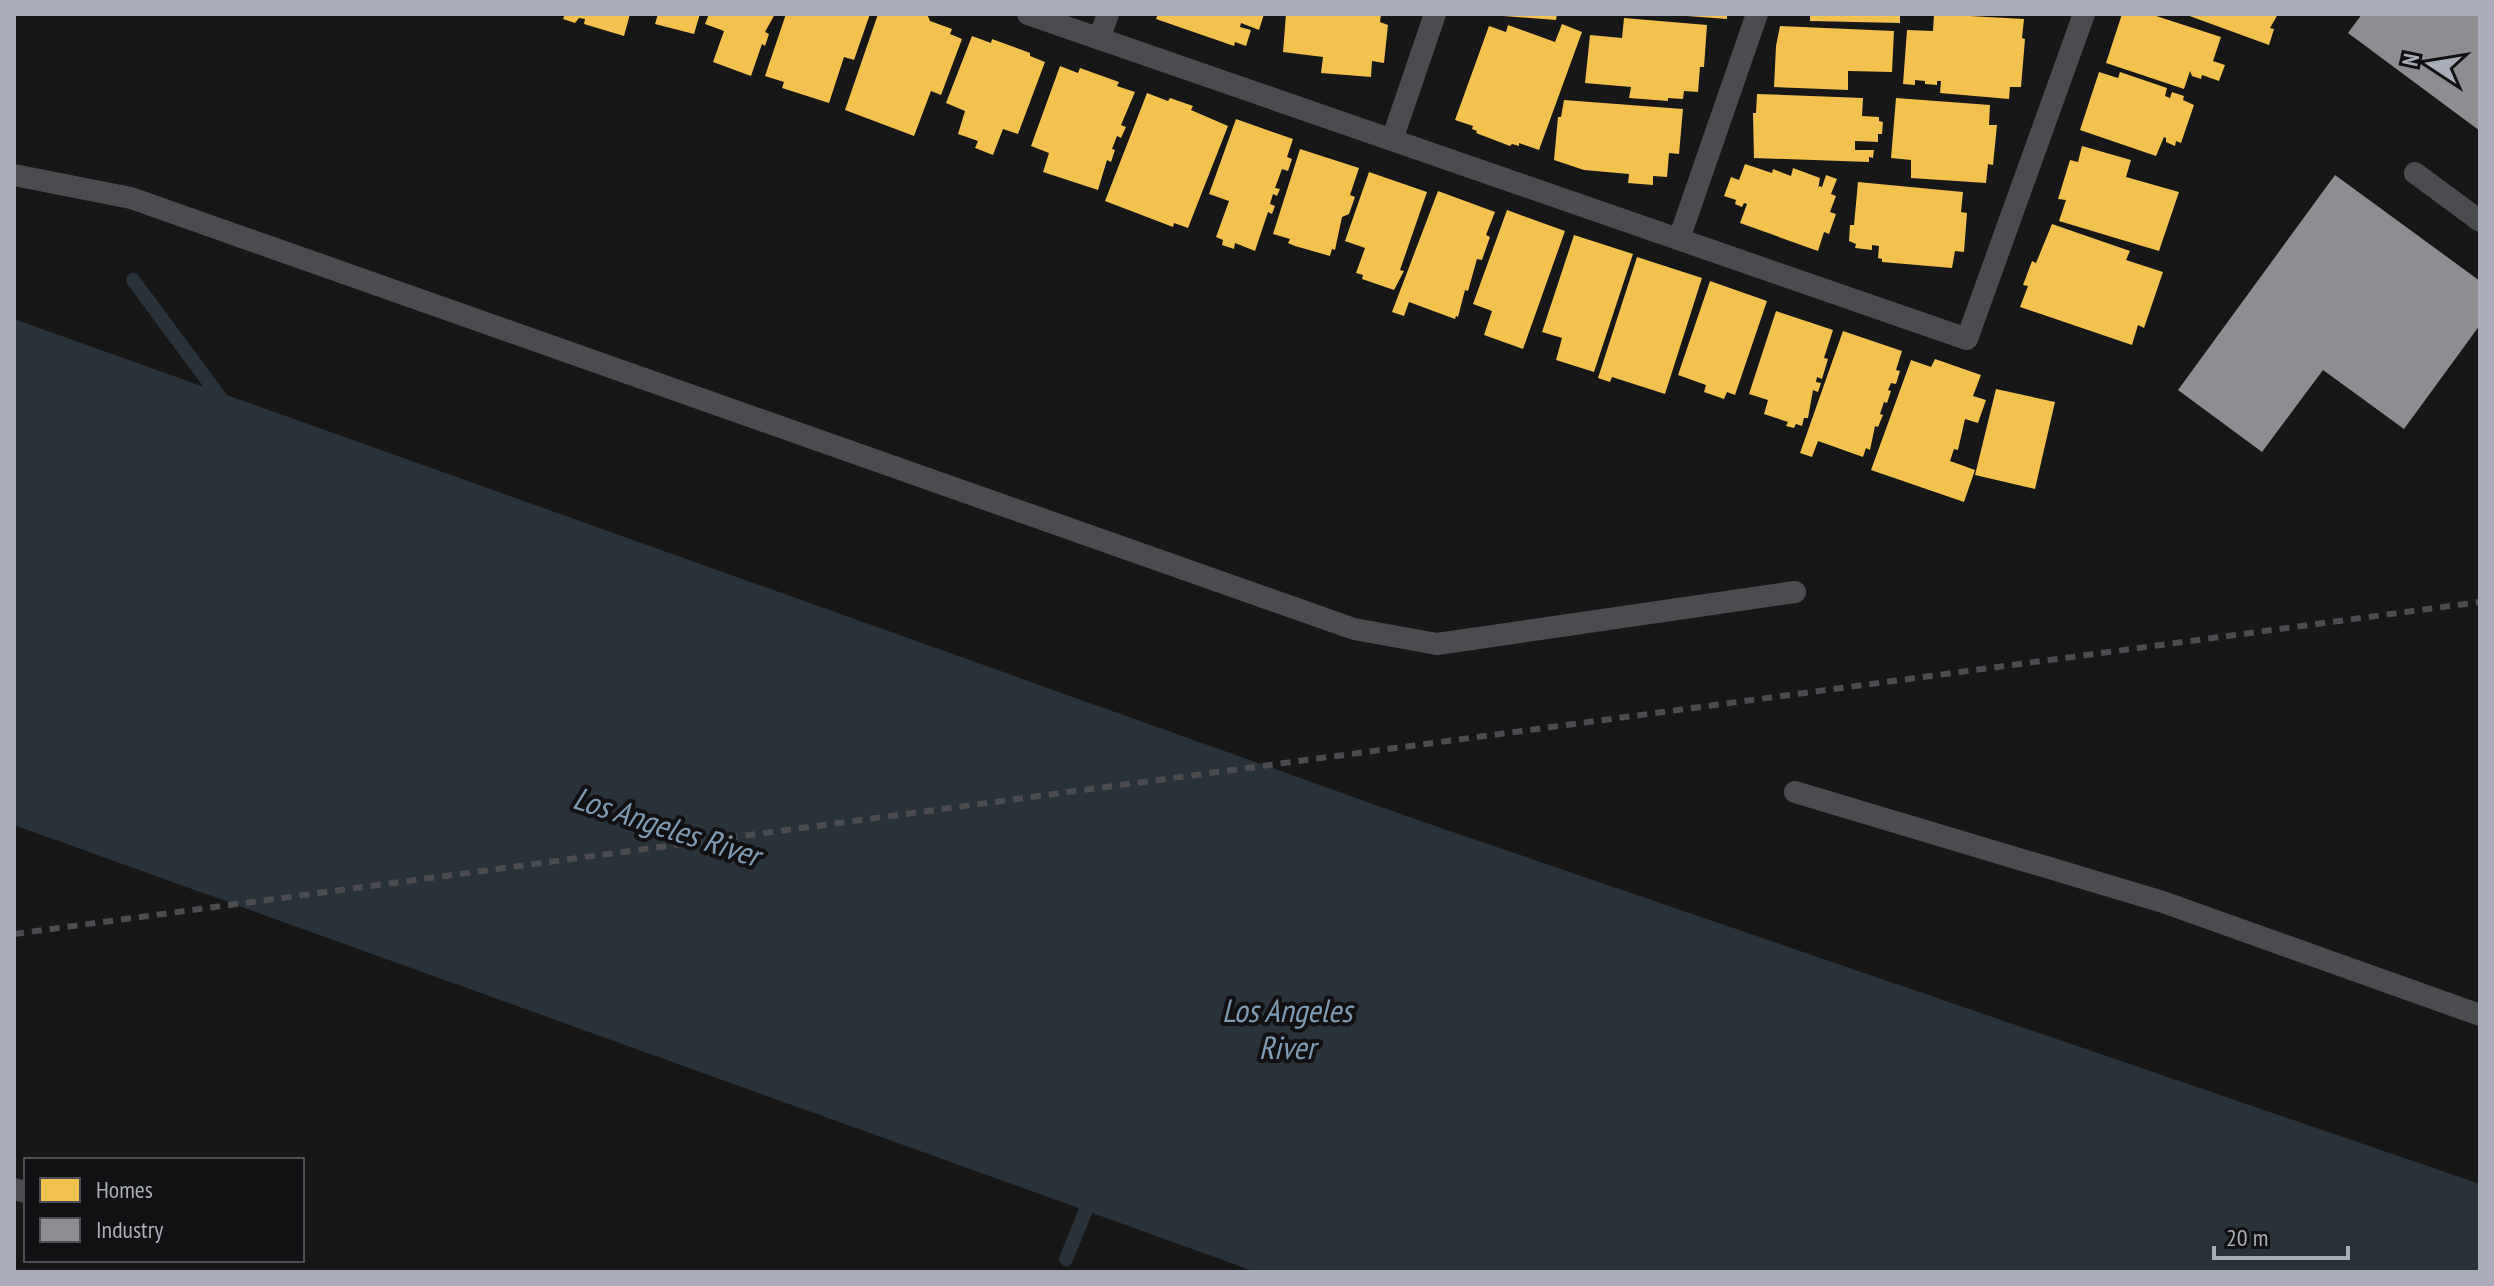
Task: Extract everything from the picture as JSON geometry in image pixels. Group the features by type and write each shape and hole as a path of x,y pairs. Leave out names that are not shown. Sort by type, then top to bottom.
{"lane":[{"path":"1028,14 1967,339 2084,14"},
{"path":"1099,39 1108,14"},
{"path":"1392,140 1435,14"},
{"path":"1679,239 1757,14"},
{"path":"2415,173 2480,221"},
{"path":"14,175 131,198 1354,629 1437,644 1795,592"},
{"path":"1795,792 2163,902 2480,1015"}],"water":[{"name":"Los Angeles River","path":"14,319 1412,818 2480,1184 2480,1272 1256,1272 14,825"}],"building: Homes":[{"path":"565,14 630,14 624,36 584,24 585,19 579,18 575,23 563,19"},
{"path":"658,14 700,14 694,34 655,24"},
{"path":"709,14 775,14 765,32 769,34 765,46 762,44 751,76 713,62 724,31 705,24"},
{"path":"786,14 870,14 854,60 844,57 829,103 782,88 784,82 765,76"},
{"path":"878,14 927,14 930,21 952,29 950,34 962,39 941,95 931,91 914,136 845,110"},
{"path":"1158,14 1264,14 1259,30 1241,23 1240,27 1251,30 1246,46 1235,42 1234,46 1156,19"},
{"path":"1286,14 1381,14 1380,22 1388,25 1384,63 1372,61 1371,77 1321,73 1323,57 1283,52"},
{"path":"1503,14 1557,14 1556,20"},
{"path":"1727,14 1727,19 1687,16"},
{"path":"1810,14 1900,14 1900,23 1810,21"},
{"path":"1934,14 2024,19 2021,87 2010,87 2009,99 1940,93 1941,81 1937,81 1937,85 1915,80 1915,85 1903,84 1907,30 1933,31"},
{"path":"2122,14 2150,14 2221,37 2213,61 2225,65 2219,81 2202,75 2201,79 2192,76 2190,71 2184,89 2106,63"},
{"path":"2184,14 2278,14 2270,28 2274,29 2269,45"},
{"path":"1624,18 1707,25 1704,67 1700,67 1698,92 1684,91 1683,99 1668,98 1668,101 1629,98 1631,87 1585,83 1590,35 1622,38"},
{"path":"1562,24 1582,32 1539,150 1519,143 1519,146 1510,146 1476,133 1473,126 1455,120 1489,26 1506,32 1508,25 1555,42"},
{"path":"1780,26 1894,31 1892,72 1848,71 1848,90 1774,87"},
{"path":"972,36 991,43 992,39 1045,62 1018,134 1003,129 993,155 975,148 978,141 958,134 965,111 946,103"},
{"path":"1060,66 1078,73 1080,68 1119,82 1117,86 1135,92 1121,125 1126,127 1121,138 1117,136 1111,162 1107,160 1098,190 1043,172 1049,153 1031,146"},
{"path":"2099,72 2118,78 2120,72 2167,88 2165,96 2170,98 2172,92 2184,96 2183,100 2194,105 2181,143 2176,141 2175,146 2166,142 2164,137 2156,156 2080,130"},
{"path":"1147,93 1193,106 1191,110 1228,126 1188,228 1174,223 1173,227 1105,201"},
{"path":"1757,94 1863,98 1862,116 1879,117 1879,121 1883,122 1882,134 1878,134 1878,142 1855,141 1855,150 1874,150 1873,158 1869,157 1869,162 1754,158 1753,113 1756,113"},
{"path":"1896,98 1990,105 1989,125 1997,125 1993,165 1988,164 1986,183 1911,178 1911,160 1891,158"},
{"path":"1564,100 1683,109 1679,154 1669,153 1667,177 1653,176 1653,185 1628,183 1629,174 1584,170 1554,160 1558,117 1561,117"},
{"path":"1236,119 1293,139 1287,157 1292,159 1288,171 1282,169 1275,188 1280,189 1277,196 1273,194 1270,204 1275,206 1272,214 1268,212 1255,251 1235,243 1234,249 1222,245 1223,240 1216,237 1229,201 1209,194"},
{"path":"2082,146 2131,160 2126,177 2179,192 2159,251 2059,221 2066,200 2058,199 2070,160 2078,162"},
{"path":"1300,149 1359,168 1350,195 1355,197 1349,214 1342,217 1335,250 1332,249 1330,256 1295,246 1288,243 1290,239 1273,234"},
{"path":"1745,164 1791,176 1793,168 1820,178 1818,190 1826,175 1837,179 1831,194 1836,196 1830,212 1836,214 1829,234 1824,232 1818,251 1740,223 1747,204 1744,203 1742,207 1735,204 1736,200 1724,196 1731,177 1739,180"},
{"path":"1369,172 1427,192 1400,270 1404,271 1394,290 1362,279 1363,275 1356,273 1365,248 1345,241"},
{"path":"1858,182 1963,192 1961,212 1967,213 1964,252 1955,251 1952,268 1882,262 1878,258 1879,246 1872,245 1872,250 1855,248 1856,244 1849,241 1850,225 1854,225"},
{"path":"1438,191 1495,212 1486,235 1490,237 1482,260 1477,259 1458,317 1455,319 1409,302 1404,316 1392,312"},
{"path":"1507,210 1565,231 1523,349 1484,335 1492,311 1473,304"},
{"path":"2052,224 2130,251 2126,260 2163,272 2144,328 2138,325 2132,345 2020,307 2028,286 2023,285 2032,261 2036,263"},
{"path":"1574,235 1633,254 1594,372 1556,360 1562,338 1542,332"},
{"path":"1637,257 1702,278 1665,394 1612,377 1610,382 1598,378"},
{"path":"1710,281 1767,301 1735,395 1727,392 1724,399 1704,392 1706,385 1678,375"},
{"path":"1776,311 1833,330 1824,358 1828,359 1822,379 1817,377 1816,382 1821,383 1818,392 1813,390 1808,418 1804,418 1802,426 1796,424 1794,428 1786,426 1788,422 1764,414 1768,400 1749,394"},
{"path":"1843,331 1902,351 1896,370 1900,371 1896,384 1891,383 1888,390 1891,391 1887,403 1884,402 1878,427 1875,426 1870,450 1866,448 1863,457 1818,441 1812,457 1800,453"},
{"path":"1935,359 1981,375 1973,396 1986,400 1978,423 1965,419 1958,450 1954,449 1950,461 1975,470 1964,502 1871,470 1911,360 1931,367"},
{"path":"1996,389 2055,402 2035,489 1975,475"}],"building: Industry":[{"path":"2362,14 2480,14 2480,131 2348,33"},
{"path":"2335,175 2480,281 2480,325 2404,429 2323,370 2262,452 2178,390"}],"waterway":[{"path":"133,280 228,408"},
{"path":"1066,1259 1095,1194"}],"railway":[{"path":"14,934 2480,602"}]}
